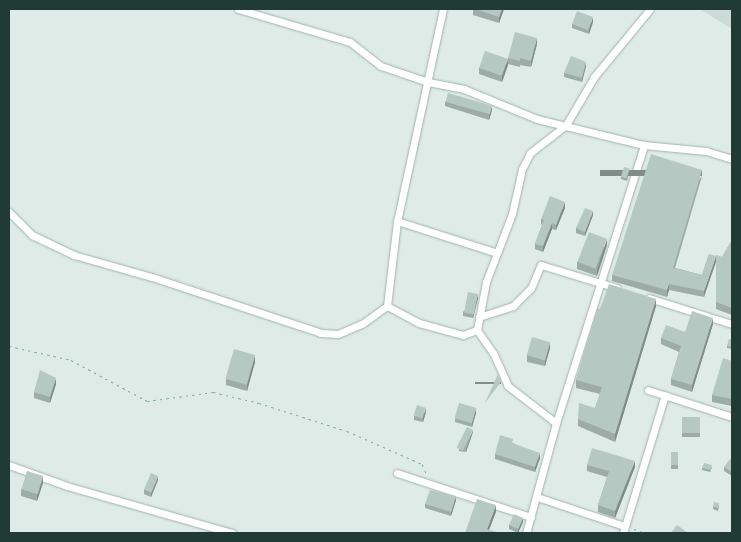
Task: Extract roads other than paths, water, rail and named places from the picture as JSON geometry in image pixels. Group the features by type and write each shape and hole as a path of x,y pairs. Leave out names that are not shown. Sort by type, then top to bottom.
{"street":[{"path":"238,9 350,42 381,66 428,82 464,89 536,119 644,145 706,151 732,159"},
{"path":"9,212 32,235 74,256 152,277 321,333 338,334 362,324 387,306 397,221 443,9"},
{"path":"556,423 508,386 493,353 477,330 486,282 530,153 566,125 594,77 650,9"},
{"path":"526,533 556,423 602,284 644,145"},
{"path":"397,221 497,253"},
{"path":"479,317 512,306 531,288 541,265 630,292"},
{"path":"639,295 732,324"},
{"path":"387,306 418,323 463,335 477,330"},
{"path":"648,390 732,417"},
{"path":"537,497 623,530 665,395"},
{"path":"9,465 67,486 232,533"},
{"path":"397,473 531,516"}]}
